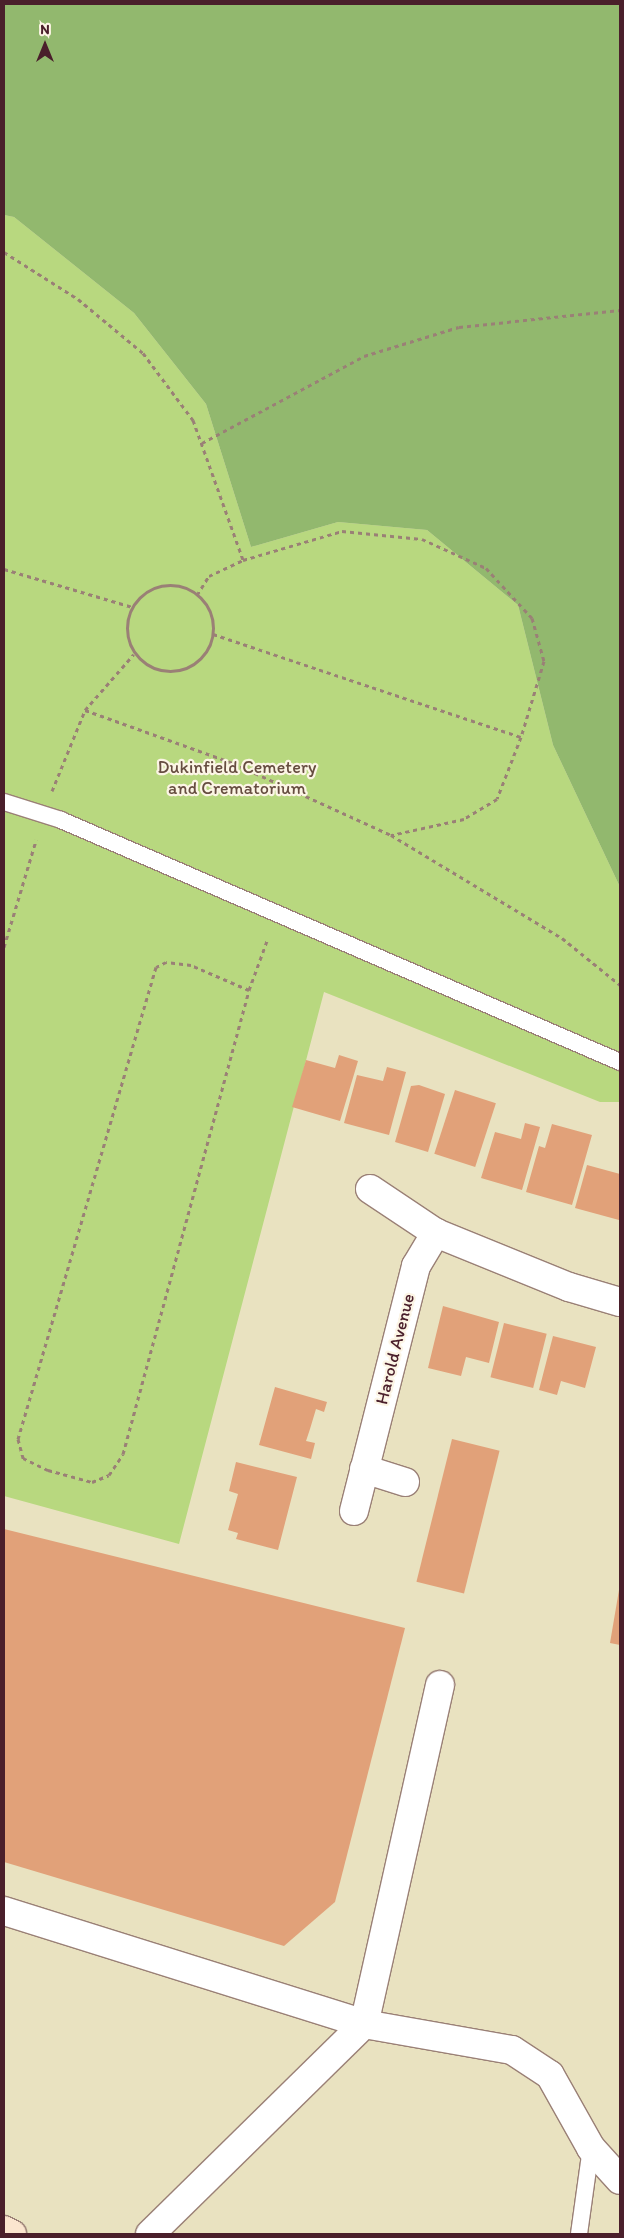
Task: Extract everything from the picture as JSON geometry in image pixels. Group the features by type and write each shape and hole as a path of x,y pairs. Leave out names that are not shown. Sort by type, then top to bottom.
{"main road":[{"path":"4,2230 12,2234"}],"street":[{"path":"370,1189 436,1233 569,1287 620,1302"},
{"name":"Harold Avenue","path":"354,1511 416,1266 436,1233"},
{"path":"364,1468 405,1482"},
{"path":"150,2234 364,2024 440,1685"},
{"path":"4,1911 364,2024 512,2050 550,2075 591,2148 620,2180"}],"lane":[{"path":"4,802 43,814 620,1062"},
{"path":"579,2234 591,2148"}],"path":[{"path":"4,252 78,298 143,353 193,420 243,560"},
{"path":"202,442 364,356 459,327 620,310"},
{"path":"197,595 209,576 243,560 342,531 422,539 486,568 532,618 544,661 521,737 497,799 464,819 391,835"},
{"path":"4,569 132,606"},
{"path":"169,585 197,595 207,605 213,634 200,660 187,668 158,670 134,654 126,631 132,606 141,595 169,585"},
{"path":"213,634 521,737"},
{"path":"4,947 43,814 85,710 134,654"},
{"path":"85,710 233,762 391,835 562,938 620,985"},
{"path":"249,990 191,965 166,962 156,968 18,1439 23,1458 48,1470 92,1482 109,1475 123,1454 249,990 276,913"}],"green space":[{"path":"4,4 620,4 620,887 553,745 518,605 427,530 338,522 251,547 206,404 134,313 14,217 4,215"},
{"name":"Dukinfield Cemetery and Crematorium","path":"4,215 14,217 134,313 206,404 251,547 338,522 427,530 518,605 553,745 620,887 620,1102 600,1102 324,992 179,1544 4,1496"}],"building":[{"path":"339,1055 358,1061 340,1121 292,1107 306,1060 335,1068"},
{"path":"387,1067 406,1072 389,1135 344,1123 357,1075 383,1081"},
{"path":"419,1085 445,1094 428,1152 395,1142 411,1086"},
{"path":"455,1090 496,1103 475,1167 434,1154"},
{"path":"525,1123 540,1127 522,1190 481,1178 495,1132 521,1139"},
{"path":"552,1124 592,1135 572,1205 526,1192 539,1146 545,1148"},
{"path":"587,1165 620,1174 619,1220 575,1208"},
{"path":"443,1306 499,1322 489,1363 466,1357 461,1376 428,1368"},
{"path":"504,1323 547,1334 533,1388 490,1377"},
{"path":"553,1336 596,1347 585,1388 561,1381 557,1395 539,1390"},
{"path":"275,1387 327,1402 324,1412 316,1409 306,1441 315,1443 311,1459 259,1445"},
{"path":"452,1439 500,1451 464,1593 416,1582"},
{"path":"236,1462 297,1477 278,1550 236,1539 238,1533 228,1530 238,1494 229,1491"},
{"path":"4,1529 405,1628 335,1902 284,1946 4,1862"},
{"path":"620,1590 620,1645 610,1643"}]}
